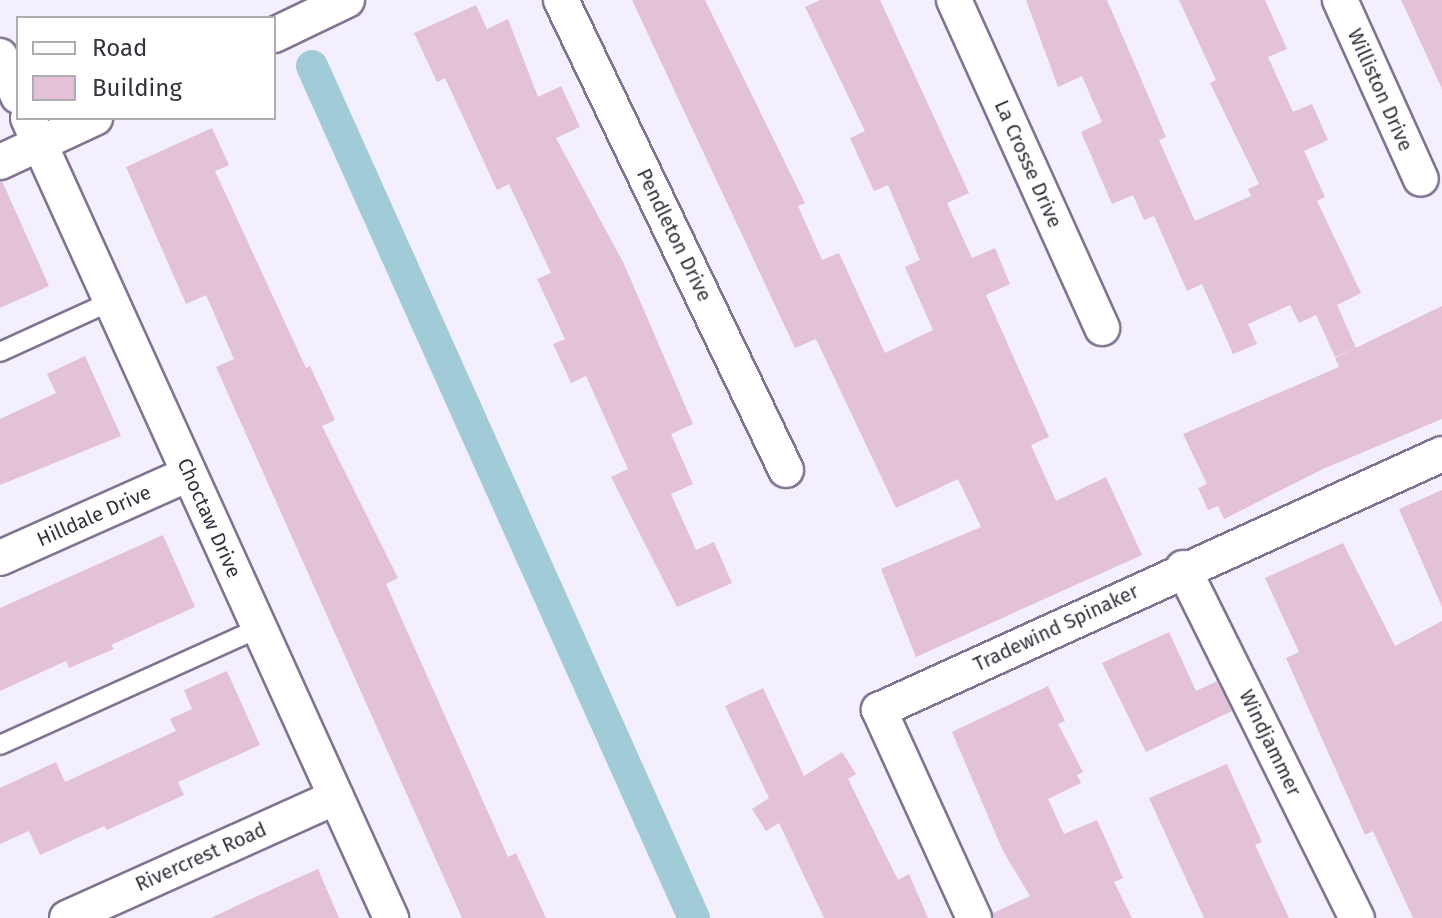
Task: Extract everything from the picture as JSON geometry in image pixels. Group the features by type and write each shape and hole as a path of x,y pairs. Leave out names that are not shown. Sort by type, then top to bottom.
{"street":[{"path":"276,34 347,0"},
{"name":"Pendleton Drive","path":"561,0 786,470"},
{"name":"La Crosse Drive","path":"954,0 1102,328"},
{"name":"Williston Drive","path":"1340,0 1421,179"},
{"path":"0,56 16,92"},
{"path":"0,162 34,131 86,120"},
{"name":"Choctaw Drive","path":"34,131 114,300 189,474 391,918"},
{"name":"Tradewind Spinaker","path":"974,918 879,710 1183,568 1442,454"},
{"name":"Hilldale Drive","path":"0,558 189,474"},
{"name":"Windjammer","path":"1183,568 1357,918"},
{"name":"Rivercrest Road","path":"67,918 336,797"}],"lane":[{"path":"0,352 114,300"},
{"path":"0,745 259,628"}],"building":[{"path":"632,0 705,0 805,203 798,206 822,260 839,253 885,353 933,330 905,267 920,260 888,185 874,191 850,138 865,131 805,7 820,0 880,0 969,193 947,203 972,258 995,248 1010,284 986,295 1049,437 1031,445 1056,501 1106,477 1142,555 916,657 881,569 981,527 958,479 896,508 816,339 795,348"},
{"path":"1026,0 1107,0 1166,137 1159,140 1195,221 1251,196 1248,189 1259,184 1210,83 1216,80 1179,0 1265,0 1287,49 1268,57 1293,112 1312,104 1328,140 1304,151 1325,197 1317,201 1361,293 1337,305 1356,348 1335,357 1316,315 1299,323 1290,305 1248,324 1257,344 1233,354 1202,284 1187,291 1154,216 1144,220 1133,195 1112,204 1081,132 1102,122 1082,76 1058,87"},
{"path":"1401,0 1442,0 1442,89 1415,30"},
{"path":"476,5 487,29 508,19 538,97 561,86 580,127 556,138 624,264 693,424 671,434 693,484 671,494 696,550 714,542 732,583 677,607 611,477 628,469 586,376 571,383 553,344 565,339 537,279 551,273 509,184 497,190 445,78 437,82 414,33"},
{"path":"212,128 229,165 215,171 306,368 310,366 335,420 322,426 398,578 386,584 508,857 516,853 546,918 462,918 216,367 234,359 206,295 186,304 126,167"},
{"path":"0,182 49,286 0,308"},
{"path":"1442,306 1442,419 1323,469 1224,519 1218,506 1208,510 1198,488 1207,484 1183,434 1339,367 1335,358"},
{"path":"85,356 121,436 0,485 0,419 56,393 47,374"},
{"path":"1442,490 1442,607 1399,509"},
{"path":"163,535 195,607 111,645 114,649 69,668 66,661 0,691 0,608"},
{"path":"1343,543 1395,646 1442,621 1442,918 1413,918 1373,831 1365,835 1286,658 1299,652 1265,578"},
{"path":"1169,632 1196,691 1217,681 1232,711 1146,752 1102,663"},
{"path":"227,671 260,745 178,782 184,795 107,830 104,826 40,855 29,831 0,844 0,788 56,762 65,782 176,731 170,719 192,709 184,690"},
{"path":"1048,686 1065,721 1058,724 1083,772 1077,775 1081,783 1048,799 1064,834 1097,820 1123,878 1114,882 1132,918 994,918 993,913 1030,896 1003,851 952,732"},
{"path":"763,688 804,776 842,752 856,774 848,779 898,880 909,874 928,918 824,918 779,823 766,831 752,809 769,798 725,706"},
{"path":"1227,764 1262,842 1255,845 1289,918 1204,918 1149,798"},
{"path":"318,869 339,918 211,918 253,898"}],"waterway":[{"path":"312,66 694,918"}]}
